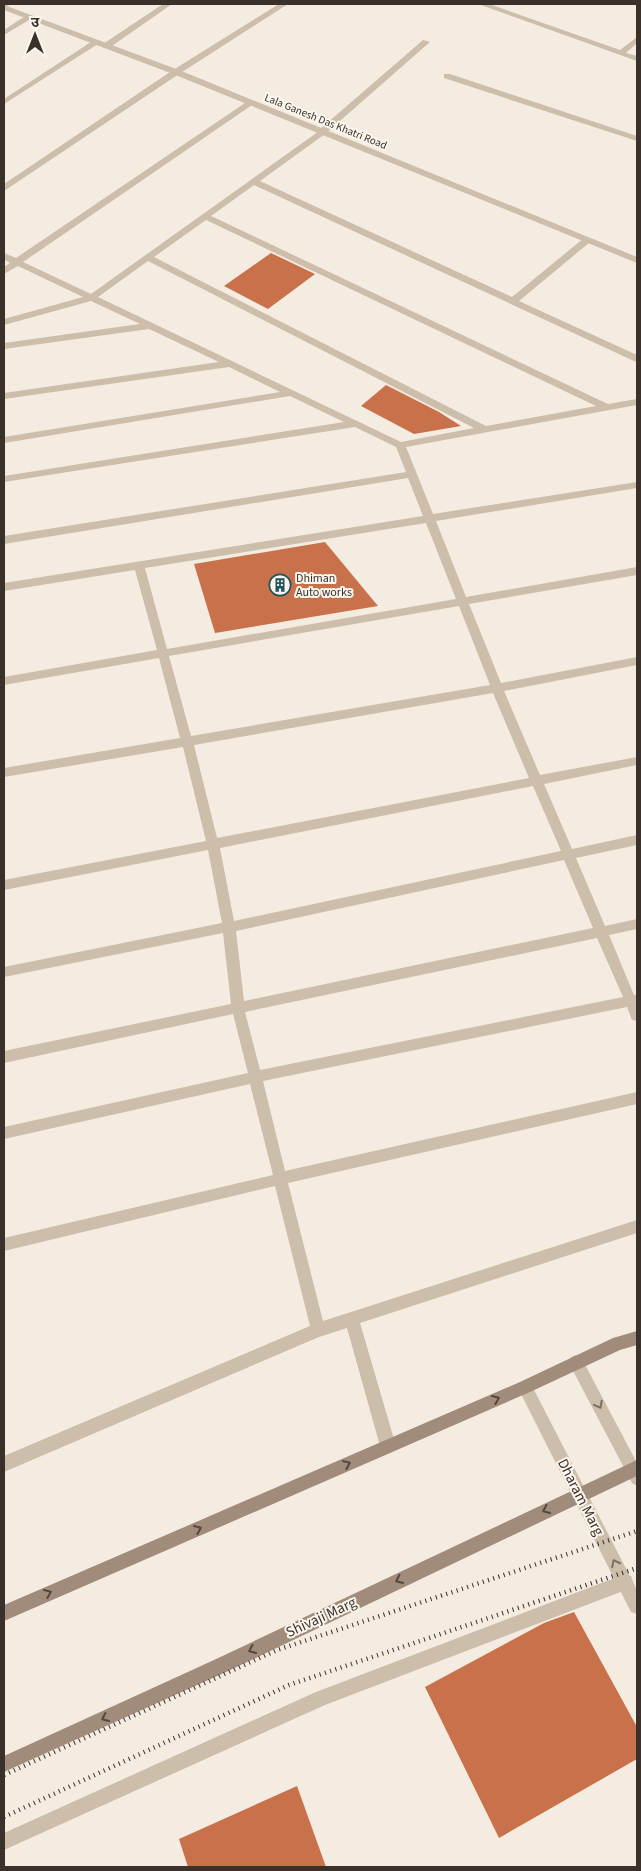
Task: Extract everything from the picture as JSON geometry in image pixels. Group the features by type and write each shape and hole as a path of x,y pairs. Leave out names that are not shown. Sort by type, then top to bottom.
{"main road":[{"path":"4,1613 525,1387 618,1343 637,1338"},
{"name":"Shivaji Marg","path":"4,1764 220,1666 580,1494 636,1472"}],"street":[{"path":"4,102 165,4"},
{"path":"4,188 176,72 284,4"},
{"path":"486,4 637,59"},
{"name":"Lala Ganesh Das Khatri Road","path":"5,5 30,17 251,102 637,260"},
{"path":"4,33 30,17"},
{"path":"621,53 637,39"},
{"path":"4,322 91,298 322,132 426,42"},
{"path":"447,76 637,139"},
{"path":"4,271 251,102"},
{"path":"253,181 637,359"},
{"path":"205,216 606,407"},
{"path":"512,301 586,240"},
{"path":"4,256 400,446 637,402"},
{"path":"147,257 485,430"},
{"path":"4,346 150,326"},
{"path":"4,396 229,364"},
{"path":"4,440 290,393"},
{"path":"4,479 355,424"},
{"path":"400,446 497,688 601,931 634,1000 637,1016"},
{"path":"4,540 412,474"},
{"path":"4,587 637,484"},
{"path":"138,565 187,741 213,845 229,927 238,1008 318,1330"},
{"path":"4,680 637,571"},
{"path":"4,773 497,688 637,661"},
{"path":"4,885 637,761"},
{"path":"4,972 229,927 568,853 637,840"},
{"path":"4,1057 637,924"},
{"path":"4,1133 255,1077 634,1000"},
{"path":"4,1245 280,1179 637,1098"},
{"path":"4,1464 318,1330 637,1227"},
{"path":"352,1320 388,1446"},
{"path":"576,1362 636,1472"},
{"name":"Dharam Marg","path":"525,1387 637,1606"},
{"path":"4,1842 322,1698 625,1582"}],"building":[{"path":"271,253 315,274 268,309 224,286"},
{"path":"386,385 439,412 461,426 414,434 361,406"},
{"name":"Dhiman Auto works","path":"325,542 378,606 215,633 194,564"},
{"path":"574,1612 637,1727 637,1759 499,1838 425,1687 544,1623"},
{"path":"297,1786 326,1867 188,1867 179,1839"}],"railway":[{"path":"4,1775 277,1650 637,1531"},
{"path":"4,1817 289,1685 637,1568"}],"place":[{"name":"Dhiman Auto works","path":"280,585"}]}
